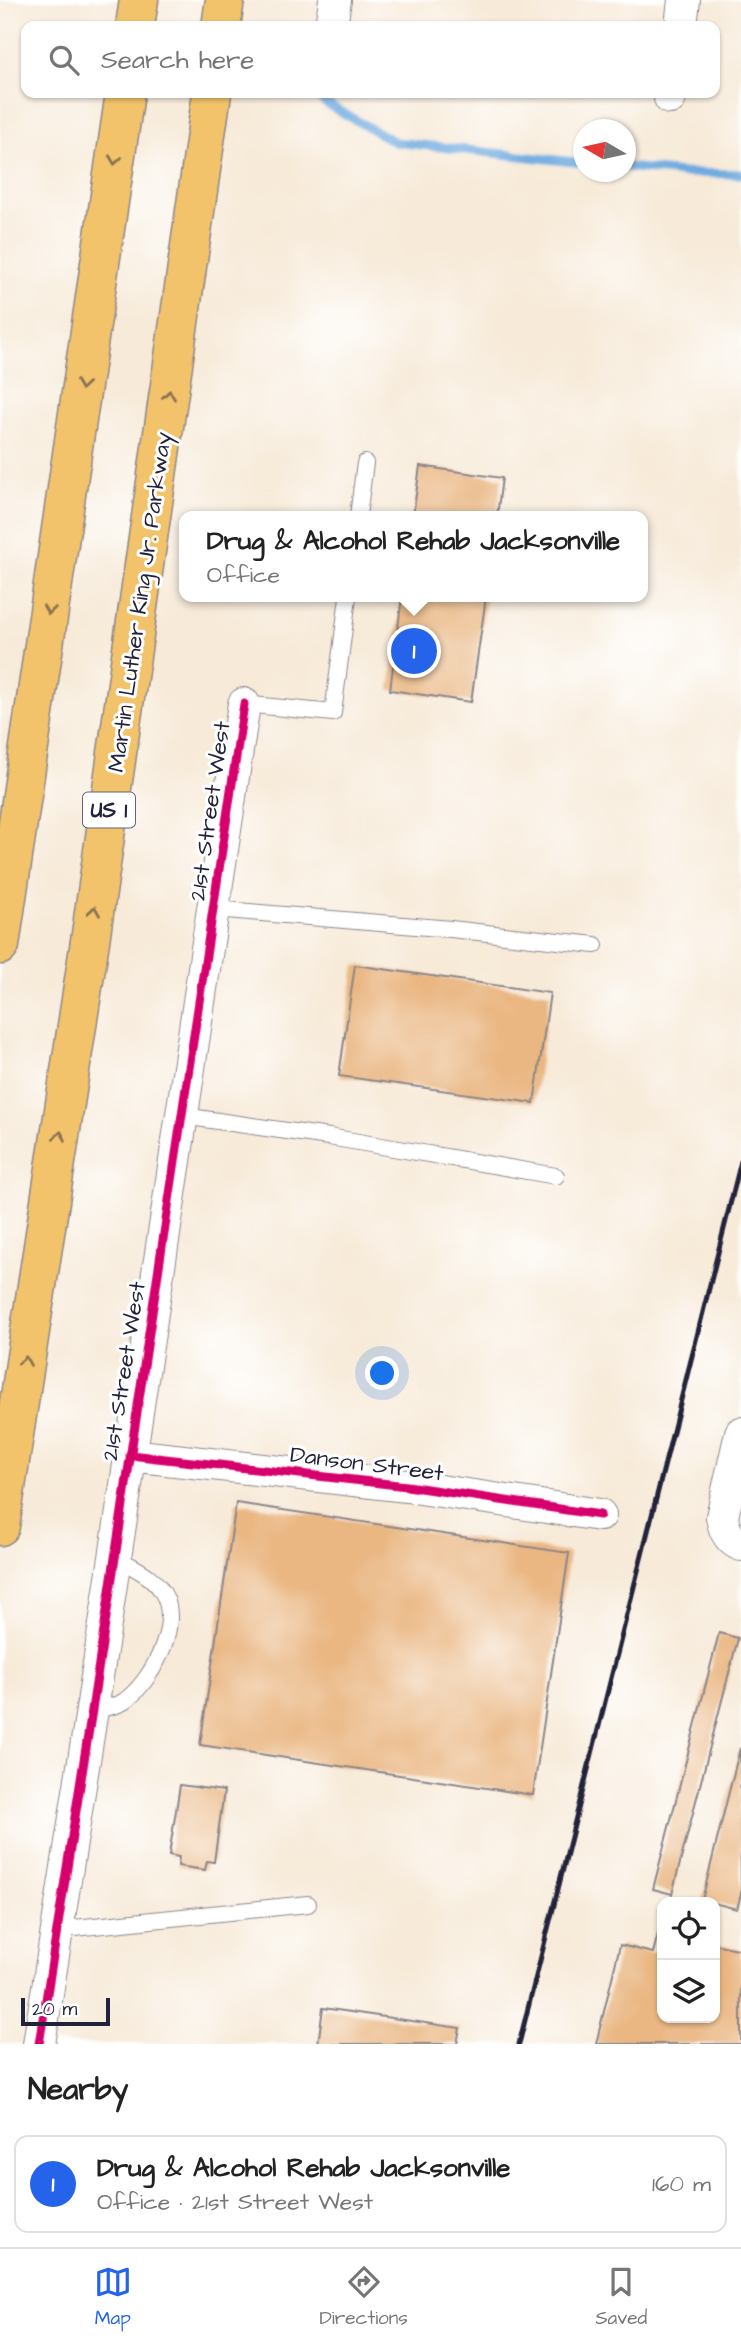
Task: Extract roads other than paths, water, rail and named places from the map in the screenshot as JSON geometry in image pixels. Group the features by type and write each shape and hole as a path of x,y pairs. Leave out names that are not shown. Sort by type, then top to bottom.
{"highway":[{"path":"136,21 139,0"},
{"path":"222,21 225,0"},
{"path":"0,945 124,98"},
{"name":"Martin Luther King Jr. Parkway","path":"0,1526 90,941 211,98"}],"street":[{"path":"332,21 335,0"},
{"path":"682,21 684,0"},
{"name":"21st Street West","path":"38,2044 92,1710 244,704"},
{"path":"733,1537 723,1505 741,1433"},
{"name":"Danson Street","path":"130,1455 407,1486 600,1515"}],"lane":[{"path":"359,511 365,463"},
{"path":"244,704 333,713 347,602"},
{"path":"214,909 451,929 596,945"},
{"path":"183,1116 329,1137 556,1176"},
{"path":"92,1710 121,1704 142,1687 158,1659 169,1622 166,1598 151,1577 115,1557"},
{"path":"55,1930 308,1904"}],"waterway":[{"path":"320,98 395,142 573,162"},
{"path":"636,168 682,173 741,174"}],"railway":[{"path":"519,2044 741,1161"}],"place":[{"name":"Drug & Alcohol Rehab Jacksonville","path":"414,651"}]}
